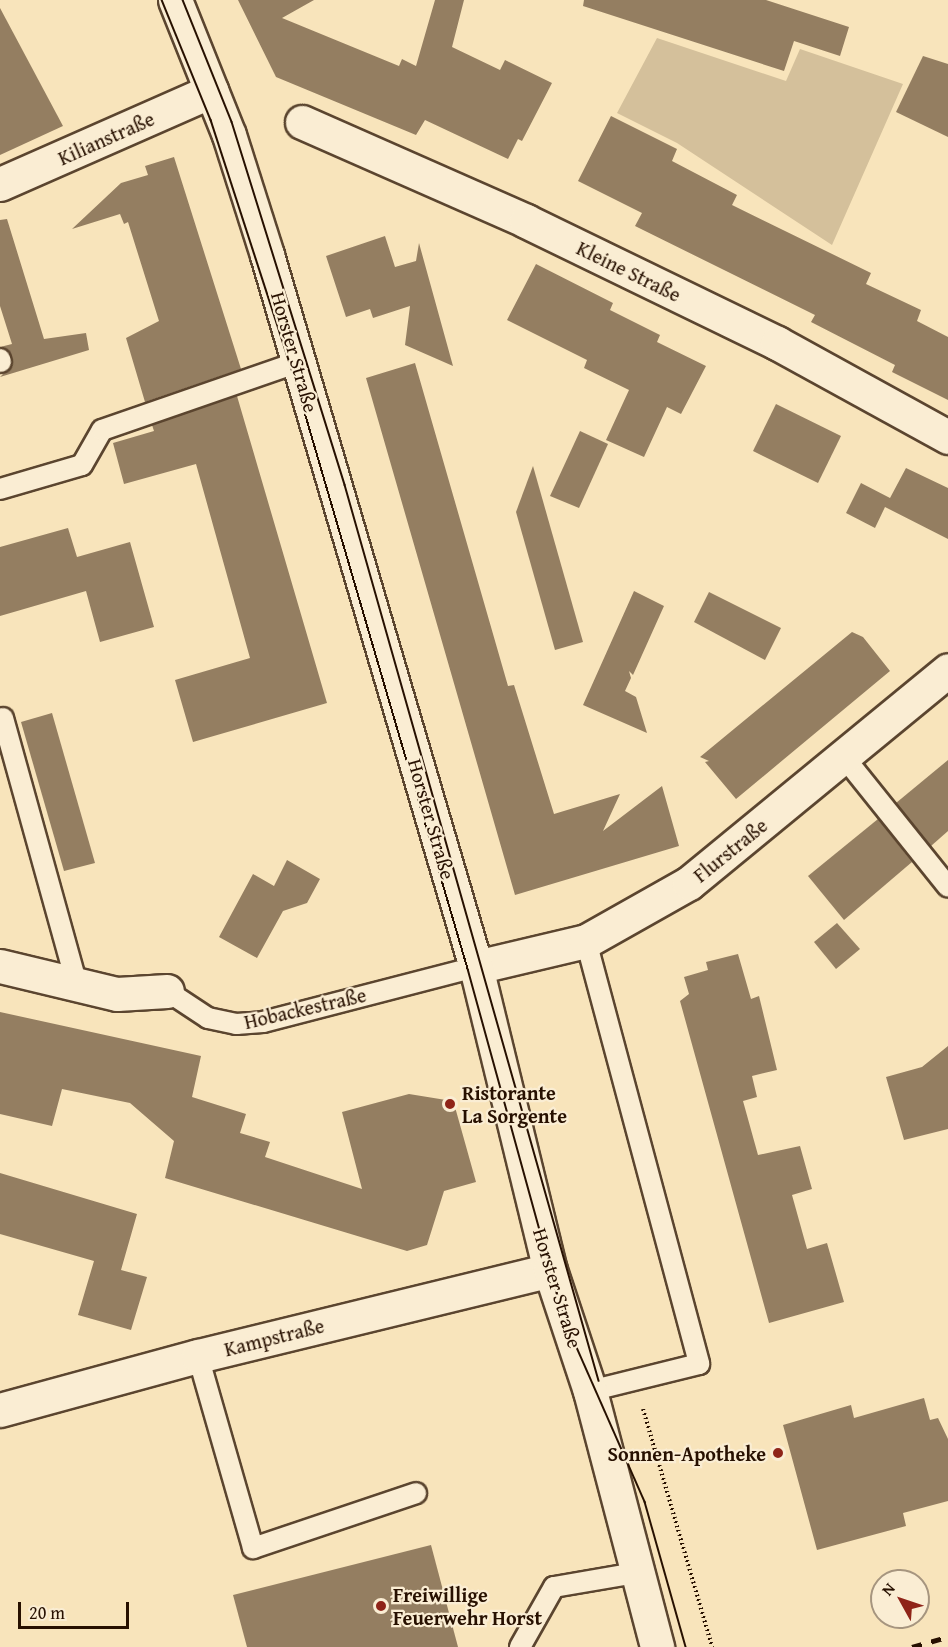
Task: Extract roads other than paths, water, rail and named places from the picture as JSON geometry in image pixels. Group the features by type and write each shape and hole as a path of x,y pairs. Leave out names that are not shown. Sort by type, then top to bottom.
{"street":[{"name":"Horster Straße","path":"175,0 229,135 476,967 550,1270 590,1391 635,1573 657,1647"},
{"name":"Kilianstraße","path":"0,184 211,91"},
{"name":"Kleine Straße","path":"302,122 526,221 777,344 948,437"},
{"name":"Flurstraße","path":"476,967 586,941 689,883 948,669"},
{"name":"Hobackestraße","path":"0,966 117,994 167,991"},
{"name":"Kampstraße","path":"0,1410 198,1356 550,1270"}],"lane":[{"path":"0,489 82,465 102,430 298,362"},
{"path":"3,718 77,984"},
{"path":"844,757 948,887"},
{"path":"586,941 699,1364 590,1391"},
{"name":"Hobackestraße","path":"167,991 208,1018 236,1024 263,1022 476,967"},
{"path":"198,1356 253,1548 416,1493"},
{"path":"520,1647 554,1587 635,1573"}],"tram line":[{"path":"162,0 211,120 294,375 468,969 557,1293 571,1334 645,1502 686,1647"},
{"path":"183,0 232,122 345,485 599,1381"}],"railway":[{"path":"912,1647 948,1637"}],"place":[{"name":"Ristorante La Sorgente","path":"450,1104"},
{"name":"Sonnen-Apotheke","path":"778,1453"},
{"name":"Freiwillige Feuerwehr Horst","path":"381,1606"}]}
